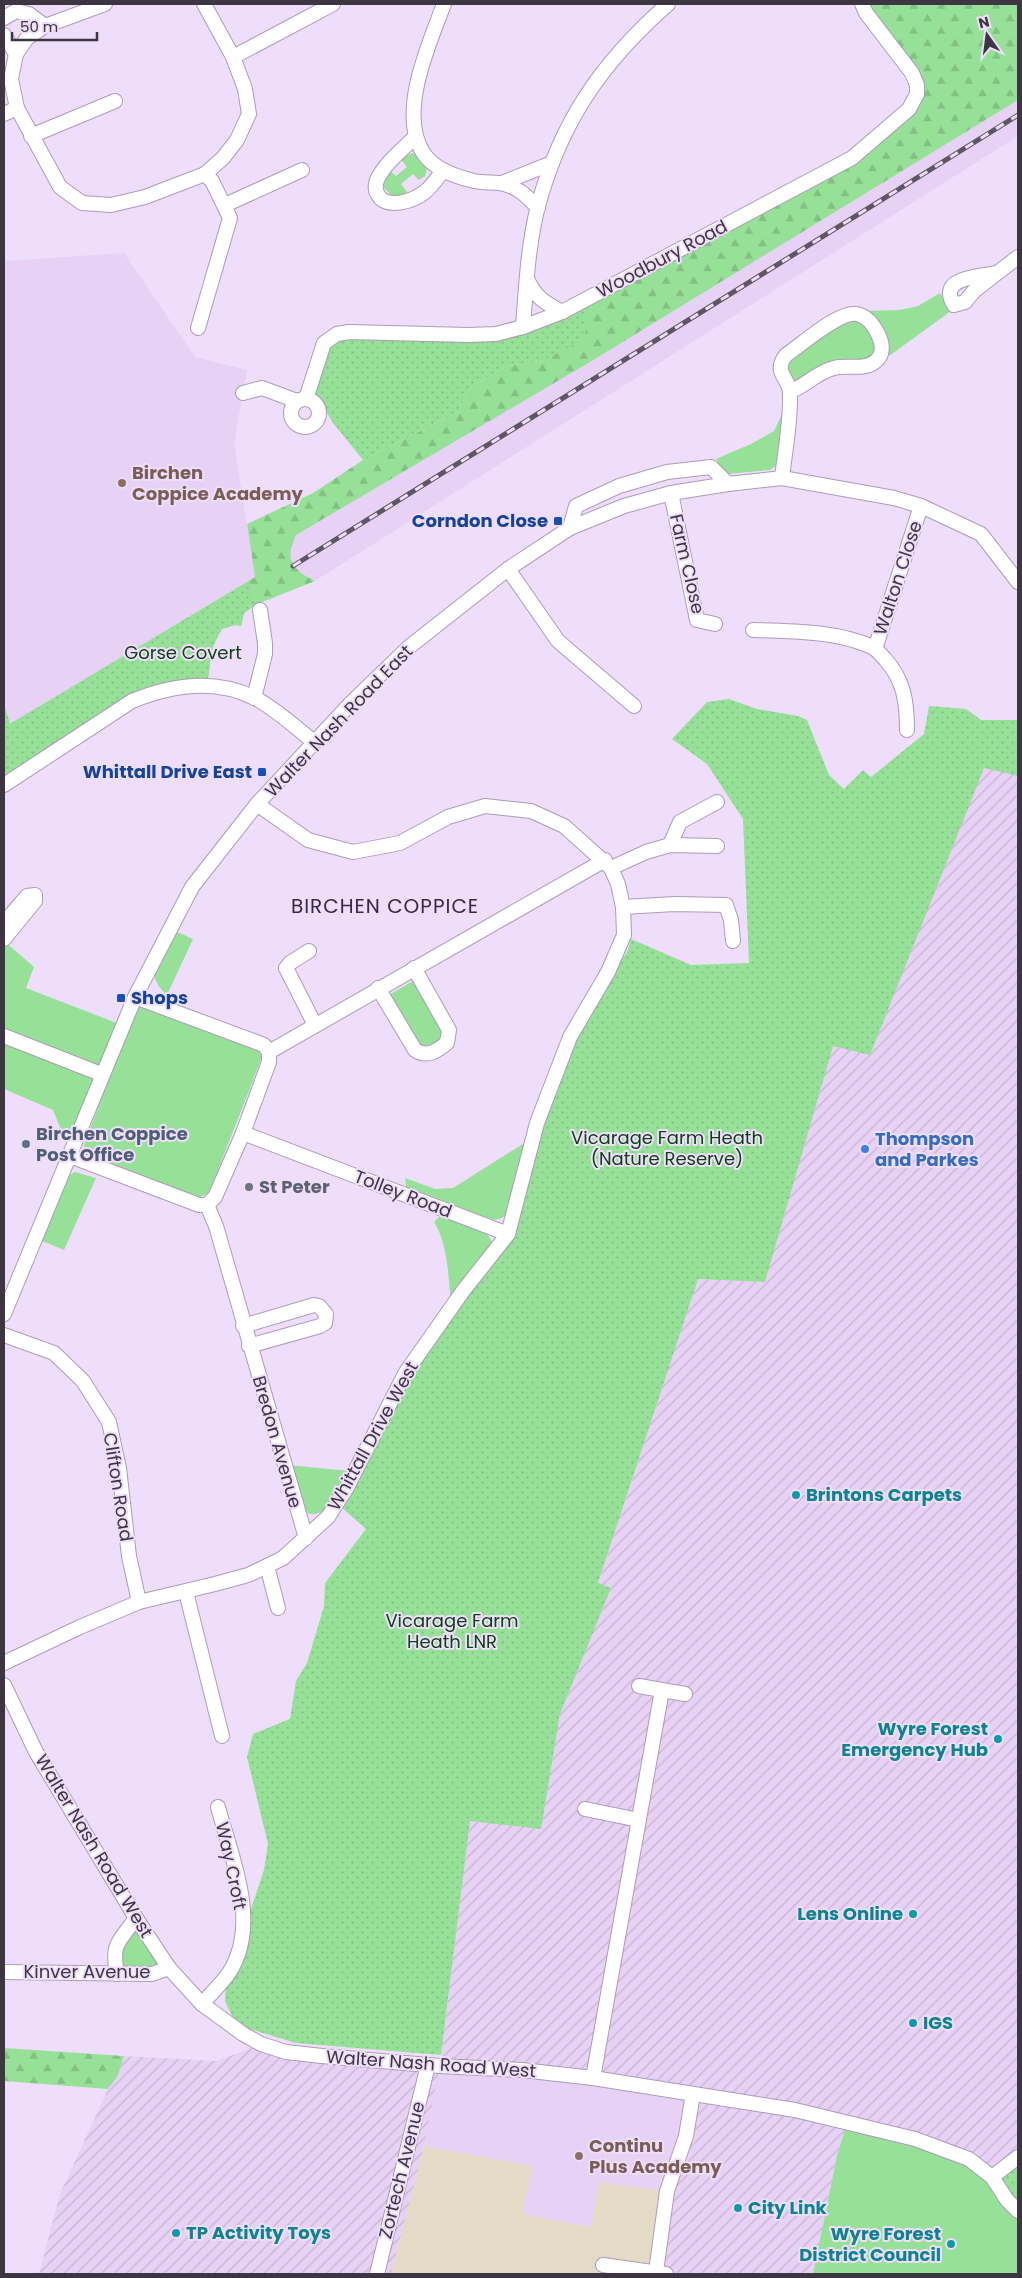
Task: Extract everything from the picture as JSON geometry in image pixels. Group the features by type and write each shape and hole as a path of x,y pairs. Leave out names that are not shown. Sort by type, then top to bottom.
{"street":[{"path":"105,4 44,26 27,38 16,54 11,79 10,111 31,136 60,187 82,203 111,205 145,196 205,174 223,158 237,140 249,114 245,89 233,57 204,4"},
{"path":"233,57 333,4"},
{"path":"444,4 421,63 415,94 416,137 425,156 443,171 475,182 502,183 525,193 538,208"},
{"path":"523,327 526,279 538,208 552,163 572,119 601,72 635,33 668,4"},
{"name":"Woodbury Road","path":"243,393 262,388 301,400 324,343 337,334 349,332 397,332 468,335 496,334 523,327 562,312 852,158 910,109 917,94 917,85 912,73 866,13 862,4"},
{"path":"4,18 16,11 29,14 44,26"},
{"path":"4,35 16,54"},
{"path":"31,136 114,101"},
{"path":"416,137 398,153 376,181 375,190 381,200 390,204 405,201 425,192 443,171"},
{"path":"502,183 552,163"},
{"path":"225,205 302,170"},
{"path":"198,328 230,218 212,181 205,174"},
{"path":"996,273 1018,257"},
{"path":"526,279 533,294 562,312"},
{"path":"782,478 790,391 780,372 782,360 786,355 843,315 855,313 870,321 881,340 881,353 877,360 858,368 836,367 820,373 800,387 790,391"},
{"path":"570,528 576,506 629,483 667,472 711,467 728,484"},
{"name":"Walter Nash Road East","path":"102,1074 134,997 192,887 257,804 314,742 409,647 508,569 570,528 624,506 671,493 782,478 894,498 921,506 981,534 1018,582"},
{"name":"Farm Close","path":"671,493 697,620 715,624"},
{"name":"Walton Close","path":"875,649 921,506"},
{"path":"508,569 558,640 634,706"},
{"path":"254,698 265,654 260,610"},
{"name":"Walton Close","path":"753,630 801,632 836,637 875,649 900,679 907,706 907,730"},
{"path":"4,785 132,701 153,692 178,686 210,686 254,698 314,742"},
{"path":"670,845 680,822 717,802"},
{"path":"257,804 308,840 353,852 400,843 448,817 485,806 531,811 564,826 608,864 618,884 623,907 624,935 608,972 570,1037 536,1122 508,1234"},
{"path":"269,1052 414,968 608,864 670,845 717,846"},
{"path":"4,922 27,896 35,895 35,901 4,939"},
{"path":"623,907 675,904 726,905 731,920 733,942"},
{"path":"309,951 290,962 286,968 315,1025"},
{"path":"378,988 415,1050 421,1054 430,1054 439,1049 447,1043 449,1030 414,968"},
{"path":"70,1156 198,1206 207,1205 216,1197 243,1133 270,1062 269,1052 264,1044 134,997"},
{"path":"4,1036 102,1074 4,1314"},
{"name":"Tolley Road","path":"243,1133 508,1234"},
{"name":"Bredon Avenue","path":"207,1205 216,1226 243,1326 306,1538"},
{"name":"Whittall Drive West","path":"4,1663 138,1602 186,1592 248,1575 283,1558 328,1517 346,1489 406,1372 463,1291 508,1234"},
{"path":"243,1326 314,1305 324,1308 326,1314 325,1323 320,1326 249,1346"},
{"name":"Clifton Road","path":"4,1335 54,1353 83,1381 108,1422 119,1468 129,1556 138,1602"},
{"path":"267,1566 278,1608"},
{"path":"186,1592 222,1736"},
{"name":"Walter Nash Road West","path":"4,1685 36,1752 136,1918 170,1968 202,2004 261,2044 286,2052 428,2065 522,2070 593,2078 795,2110 915,2139 969,2159 992,2177 1007,2200 1017,2209"},
{"path":"639,1686 685,1694"},
{"path":"593,2078 662,1690"},
{"name":"Way Croft","path":"202,2004 231,1969 239,1950 243,1931 241,1892 218,1807"},
{"path":"585,1809 639,1820"},
{"path":"117,1974 114,1952 117,1943 136,1918"},
{"name":"Kinver Avenue","path":"4,1972 152,1974 170,1968"},
{"name":"Zortech Avenue","path":"377,2274 428,2065"},
{"path":"603,2265 661,2273 667,2191 686,2136 692,2094"},
{"path":"992,2177 1018,2157"}],"shaded area":[{"path":"1018,100 1018,136 315,581 301,575 293,566 289,549 296,535 595,359"},
{"name":"Birchen Coppice Academy","path":"124,253 195,357 247,370 234,443 255,577 10,724 4,705 4,261"},
{"path":"984,767 1018,776 1018,2157 992,2177 847,2122 837,2156 813,2274 600,2274 603,2265 656,2272 667,2191 440,2066 470,1820 541,1829 560,1714 611,1588 598,1584 698,1279 765,1282 833,1045 870,1054"},
{"path":"261,2044 440,2066 424,2146 391,2274 39,2274 60,2194 108,2089 118,2075 124,2056 217,2061"},
{"name":"Continu Plus Academy","path":"440,2066 693,2094 667,2191 599,2182 591,2227 522,2214 533,2166 424,2146"},
{"path":"424,2146 533,2166 522,2214 590,2227 599,2182 667,2191 656,2272 602,2265 600,2274 391,2274"}],"green space":[{"name":"Gorse Covert","path":"862,4 1018,4 1018,100 595,359 296,535 292,543 292,563 301,573 315,581 255,605 244,613 241,626 235,625 222,629 212,648 208,679 141,693 4,780 4,705 10,724 255,577 247,524 313,493 363,460 458,412 469,389 504,367 544,360 587,299 852,158 917,94"},
{"path":"413,153 426,160 425,176 419,180 413,174 401,184 407,192 401,196 393,197 384,188 383,179 390,171 396,176 407,167 402,161 403,157"},
{"path":"940,293 951,311 889,356 887,342 882,331 866,311 900,310 918,306"},
{"path":"587,299 585,339 544,360 504,367 469,389 458,412 363,460 333,423 310,385 324,343 337,334 496,334"},
{"path":"847,319 865,321 876,346 873,356 864,363 843,362 829,364 799,381 792,378 787,369 789,358"},
{"path":"783,412 778,464 770,470 727,474 720,467 716,459 751,444 774,431"},
{"name":"Gorse Covert","path":"248,582 255,605 244,613 241,626 235,625 222,629 218,635 212,653 208,679 141,693 4,780 4,705 10,724"},
{"name":"Vicarage Farm Heath LNR","path":"729,699 757,709 798,716 807,720 829,775 844,789 863,770 871,777 924,734 929,706 966,709 981,720 1018,720 1018,776 984,768 870,1055 833,1046 765,1282 698,1279 598,1583 611,1588 560,1714 541,1829 470,1821 441,2055 296,2043 250,2029 235,2022 225,2001 226,1984 264,1870 268,1844 247,1757 253,1734 290,1719 296,1681 307,1663 324,1606 325,1583 366,1529 341,1507 406,1372 511,1237 518,1225 520,1204 554,1084 595,1003 628,950 631,939 691,965 749,963 743,819 707,764 672,739 707,702"},
{"path":"175,931 193,939 167,995 159,987 154,971 159,956"},
{"path":"4,941 34,967 26,988 122,1025 77,1135 61,1130 53,1110 4,1089"},
{"path":"413,981 445,1032 443,1041 423,1050 389,995"},
{"path":"139,1006 255,1046 262,1057 209,1193 198,1198 85,1153 84,1145 135,1010"},
{"path":"526,1142 508,1213 502,1218 493,1220 406,1187 405,1178 435,1189 453,1188"},
{"path":"75,1172 96,1178 64,1250 42,1241 68,1176"},
{"path":"443,1213 486,1232 492,1242 490,1251 451,1302 445,1250 434,1222"},
{"path":"288,1465 349,1471 332,1502 320,1513 312,1514 304,1512"},
{"path":"136,1918 168,1966 117,1974 117,1943"},
{"path":"4,2048 124,2056 118,2075 108,2089 4,2081"},
{"path":"847,2122 969,2159 1018,2211 1018,2274 813,2274 837,2156"},
{"path":"1018,2157 1018,2209 992,2177"}],"railway":[{"path":"293,566 1018,115"}],"place":[{"name":"Birchen Coppice Academy","path":"122,483"},
{"name":"Corndon Close","path":"558,521"},
{"name":"Whittall Drive East","path":"262,772"},
{"name":"Shops","path":"121,998"},
{"name":"Birchen Coppice Post Office","path":"26,1144"},
{"name":"Thompson and Parkes","path":"865,1149"},
{"name":"St Peter","path":"249,1187"},
{"name":"Brintons Carpets","path":"796,1495"},
{"name":"Wyre Forest Emergency Hub","path":"998,1739"},
{"name":"Lens Online","path":"913,1914"},
{"name":"IGS","path":"913,2023"},
{"name":"Continu Plus Academy","path":"579,2156"},
{"name":"City Link","path":"738,2208"},
{"name":"TP Activity Toys","path":"176,2233"},
{"name":"Wyre Forest District Council","path":"951,2244"}],"district":[{"name":"BIRCHEN COPPICE","path":"385,906"}],"park label":[{"name":"Vicarage Farm Heath (Nature Reserve)","path":"667,1148"}]}
